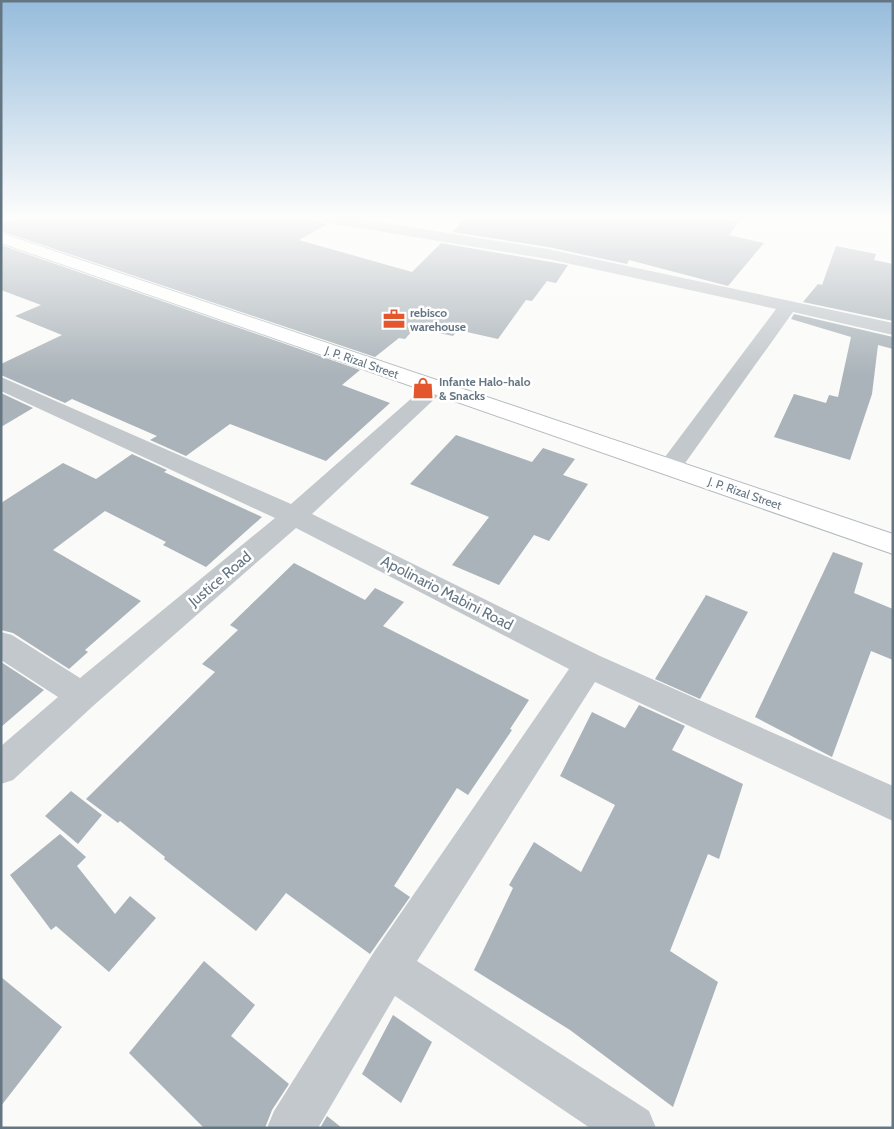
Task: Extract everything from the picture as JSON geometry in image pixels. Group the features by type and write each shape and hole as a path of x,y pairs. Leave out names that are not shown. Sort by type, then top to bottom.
{"street":[{"name":"J. P. Rizal Street","path":"94,270 893,544"},
{"path":"620,270 893,329"},
{"path":"670,467 788,306"},
{"name":"Apolinario Mabini Road","path":"1,383 294,516 589,665 893,804"},
{"name":"Justice Road","path":"1,768 82,696 294,516 436,387"},
{"path":"1,644 82,696"},
{"path":"291,1128 389,967 589,665"},
{"path":"389,967 632,1128"}],"building":[{"path":"1,270 72,270 360,370 342,385 390,403 326,461 230,424 186,456 150,440 157,436 72,399 65,403 1,375 1,364 62,335 15,316 41,305 1,290"},
{"path":"116,270 404,270 412,272 414,270 565,270 556,283 547,281 532,301 526,300 498,339 458,330 453,336 415,328 405,339 399,338 375,357"},
{"path":"666,270 742,270 728,286"},
{"path":"827,270 893,270 893,321 803,302 818,284 822,285"},
{"path":"794,314 893,337 893,349 878,345 872,394 850,460 774,437 794,394 826,403 829,395 838,397 851,337 791,319"},
{"path":"1,393 33,408 1,427"},
{"path":"456,435 532,462 543,448 575,459 563,475 588,484 549,541 534,535 499,585 452,565 489,517 410,484"},
{"path":"132,454 167,470 164,472 262,517 206,567 163,545 166,542 105,511 53,550 141,601 85,650 88,652 69,669 13,633 1,630 1,503 63,463 96,479"},
{"path":"833,552 863,563 854,593 893,609 893,660 871,651 832,757 755,717"},
{"path":"294,563 365,600 375,588 404,602 383,626 529,700 510,729 512,730 468,795 457,788 394,886 410,897 370,954 286,893 256,931 164,859 165,857 120,821 118,823 86,799 215,672 202,664 238,630 230,625"},
{"path":"706,595 748,612 700,699 655,679"},
{"path":"1,662 44,690 1,727"},
{"path":"639,705 685,726 672,750 743,784 719,859 708,854 670,951 718,982 673,1107 570,1030 474,970 513,888 509,885 534,842 581,872 615,805 560,776 592,712 625,728"},
{"path":"71,791 102,815 78,844 45,816"},
{"path":"60,834 86,857 77,866 115,914 130,896 156,918 109,972 56,926 51,930 10,875"},
{"path":"204,961 255,1005 231,1036 289,1084 272,1110 265,1128 204,1128 129,1053"},
{"path":"1,977 62,1027 1,1106"},
{"path":"393,1015 432,1042 401,1103 362,1074"},
{"path":"327,1116 342,1128 320,1128"}],"place":[{"name":"rebisco warehouse","path":"394,319"},
{"name":"Infante Halo-halo & Snacks","path":"423,388"}]}
